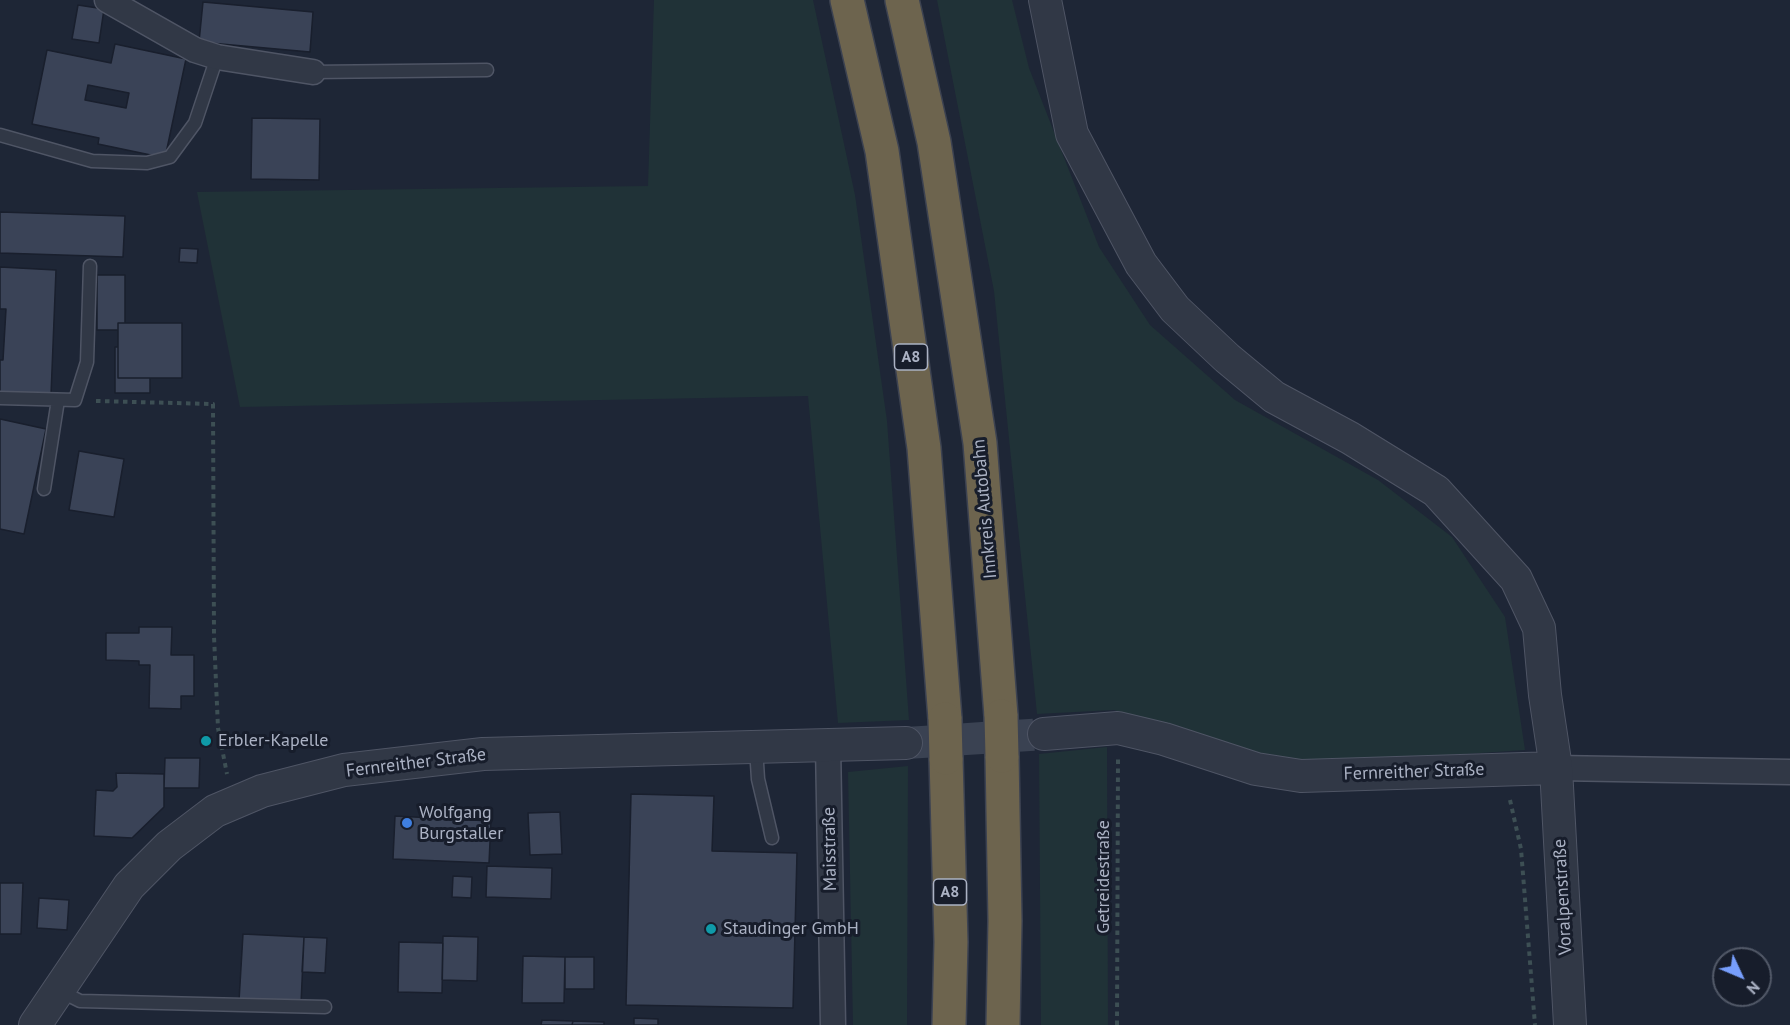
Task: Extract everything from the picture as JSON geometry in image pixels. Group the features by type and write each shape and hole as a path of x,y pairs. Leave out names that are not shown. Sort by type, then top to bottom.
{"highway":[{"name":"A8","path":"847,0 882,151 924,448 945,719 951,942 949,1025"},
{"name":"Innkreis Autobahn","path":"902,0 934,142 980,443 1001,716 1005,921 1003,1025"}],"street":[{"path":"106,0 195,50 217,57 313,72"},
{"name":"Voralpenstraße","path":"1045,0 1072,134 1141,264 1175,309 1227,358 1274,397 1360,444 1436,490 1515,579 1539,628 1545,695 1556,768 1570,1025"},
{"name":"Fernreither Straße","path":"1044,734 1118,728 1164,739 1256,769 1301,776 1519,768 1790,772"},
{"name":"Fernreither Straße","path":"35,1025 129,886 169,846 215,811 262,791 344,770 483,754 906,743"},
{"name":"Maisstraße","path":"828,744 833,1025"}],"lane":[{"path":"0,135 92,162 147,163 170,157 195,123 217,57"},
{"path":"313,72 487,70"},
{"path":"0,398 75,400 87,362 90,266"},
{"path":"44,489 58,400"},
{"path":"756,748 758,778 772,838"},
{"path":"59,990 80,1001 325,1007"}],"path":[{"path":"75,400 213,404 214,636 218,728 233,804"},
{"name":"Getreidestraße","path":"1117,1025 1118,728"},
{"path":"1519,768 1504,787 1521,849 1535,1025"}],"shaded area":[{"path":"654,0 813,0 855,195 887,421 909,720 838,723 808,396 240,407 197,192 648,186"},
{"path":"937,0 1012,0 1029,68 1099,247 1150,325 1235,400 1378,480 1452,537 1505,617 1525,750 1301,765 1114,710 1037,714 994,291"},
{"path":"1107,747 1108,1025 1041,1025 1039,754"},
{"path":"908,766 907,1025 853,1025 848,772"}],"building":[{"path":"203,2 313,12 310,52 199,42"},
{"path":"78,5 104,9 99,43 72,39"},
{"path":"115,44 186,59 165,158 98,144 99,138 32,124 47,50 111,63","holes":["88,85 129,93 126,108 85,100"]},
{"path":"252,118 320,119 319,180 251,179"},
{"path":"0,212 125,216 123,257 0,253"},
{"path":"180,248 198,249 197,263 179,262"},
{"path":"0,267 56,270 51,395 0,393 0,360 3,360 6,309 0,309"},
{"path":"97,275 125,275 125,323 118,323 118,330 97,330"},
{"path":"118,323 182,323 182,378 118,378"},
{"path":"115,347 118,347 118,378 150,378 150,393 115,393"},
{"path":"0,419 46,429 24,534 0,529"},
{"path":"79,451 124,459 114,517 69,510"},
{"path":"139,627 172,627 171,655 194,655 194,696 181,696 181,709 149,708 150,665 139,665 139,661 106,660 106,633 139,633"},
{"name":"Erbler-Kapelle","path":"202,736 211,737 211,746 201,746"},
{"path":"165,758 200,758 199,788 164,788"},
{"path":"116,773 164,774 164,807 132,838 94,836 96,790 113,791 117,787"},
{"name":"Staudinger GmbH","path":"631,794 714,796 712,851 797,853 793,1008 626,1005"},
{"path":"560,812 562,854 530,855 528,813"},
{"path":"395,816 491,821 489,863 393,859"},
{"path":"487,866 552,868 551,899 486,897"},
{"path":"453,876 472,877 471,898 452,897"},
{"path":"0,883 23,883 21,934 0,934"},
{"path":"39,898 69,900 67,930 37,928"},
{"path":"243,934 304,937 301,1004 239,1001"},
{"path":"443,936 478,937 477,981 442,980"},
{"path":"304,937 327,938 325,973 302,972"},
{"path":"399,942 443,943 442,993 398,992"},
{"path":"523,956 565,957 564,1003 522,1003"},
{"path":"565,957 594,957 594,989 565,989"},
{"path":"634,1018 658,1019 658,1025 634,1025"},
{"path":"542,1020 573,1021 572,1025 541,1025"},
{"path":"573,1021 604,1022 604,1025 572,1025"}],"tunnel":[{"path":"906,743 1044,734"}],"place":[{"name":"Erbler-Kapelle","path":"206,741"},
{"name":"Wolfgang Burgstaller","path":"407,823"},
{"name":"Staudinger GmbH","path":"711,929"}]}
